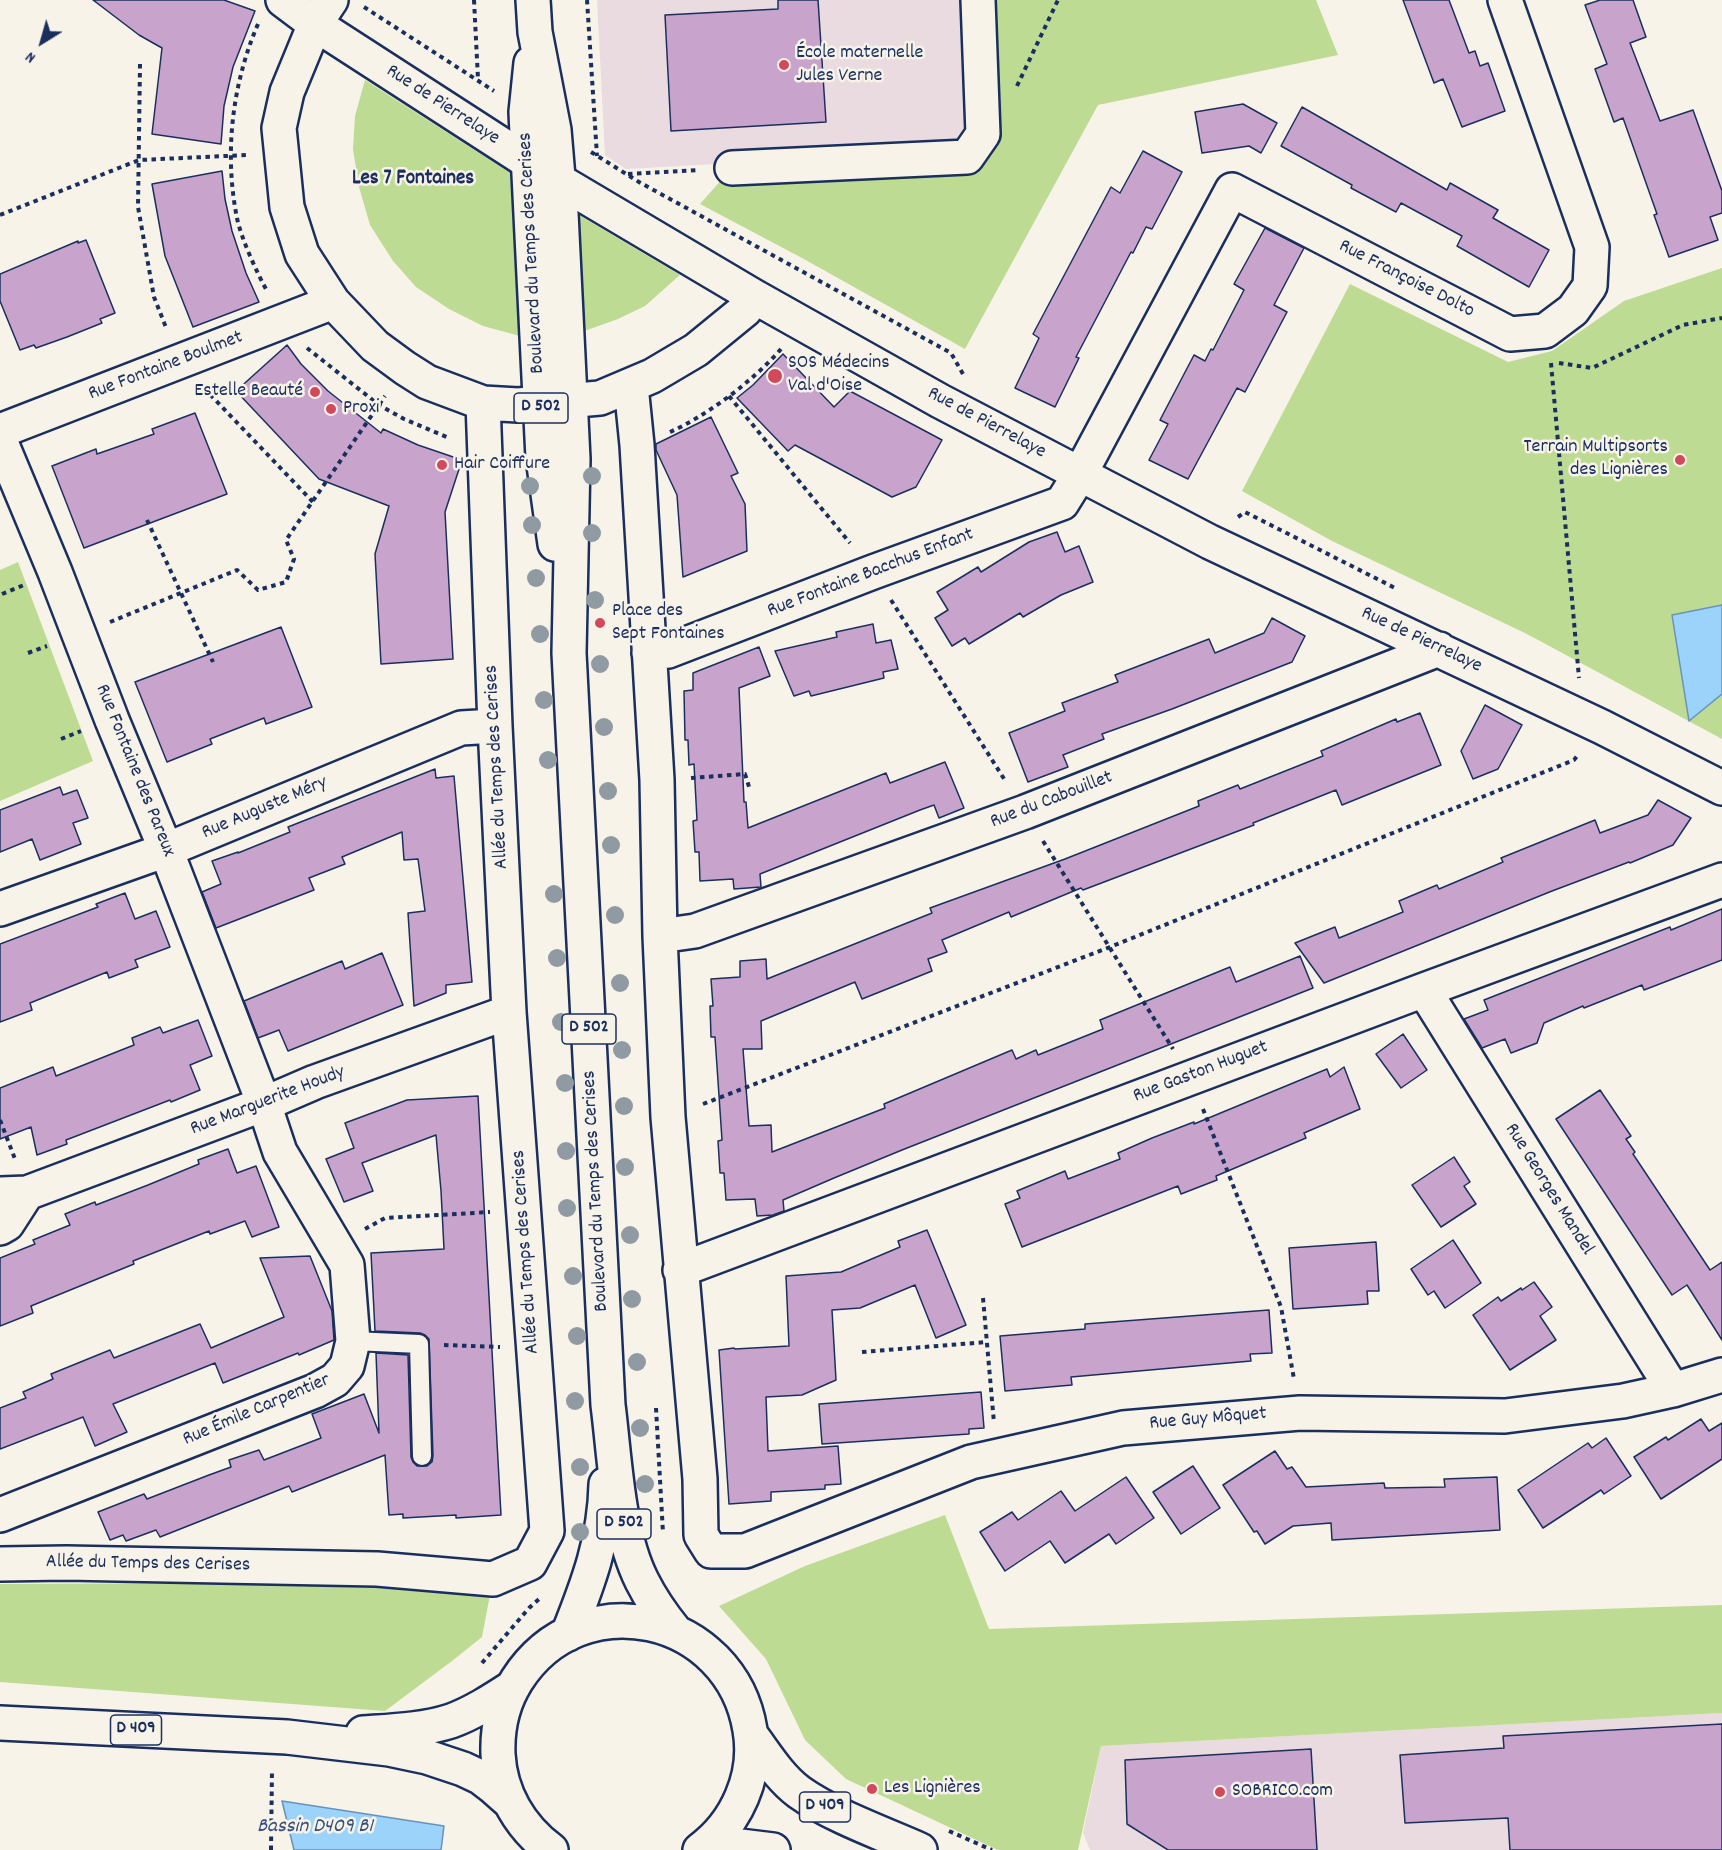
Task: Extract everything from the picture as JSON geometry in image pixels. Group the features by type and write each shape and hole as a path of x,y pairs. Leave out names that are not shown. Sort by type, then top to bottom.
{"street":[{"name":"Rue de Pierrelaye","path":"283,0 323,12 528,162 755,297 940,401 1210,542 1602,727 1722,788"},
{"path":"732,168 967,157 983,134 978,0"},
{"name":"Rue Françoise Dolto","path":"1080,474 1232,190 1510,333 1545,331 1573,310 1590,286 1592,247 1505,0"},
{"path":"323,12 287,92 279,128 287,207 302,254 333,302 375,346 405,368 428,382 483,403 518,405 600,398 652,376 696,350 745,310 755,297"},
{"name":"Boulevard du Temps des Cerises","path":"534,16 526,112 528,162 556,402 573,459 569,653 608,1405 622,1512 631,1553 640,1579 653,1602 675,1631"},
{"name":"Boulevard du Temps des Cerises","path":"534,16 554,130 560,181 556,402"},
{"name":"Rue Fontaine Boulmet","path":"0,431 333,302"},
{"path":"631,386 637,445 657,780 660,936 668,1117 680,1270"},
{"name":"Allée du Temps des Cerises","path":"0,1564 78,1563 377,1569 493,1579 530,1563 548,1531 509,1012 483,403"},
{"name":"Rue Fontaine des Pareux","path":"0,440 166,850 264,1104"},
{"name":"Rue Fontaine Bacchus Enfant","path":"649,653 669,651 873,572 1062,503 1080,474"},
{"name":"Rue du Cabouillet","path":"660,936 695,931 1025,812 1439,649"},
{"name":"Rue Auguste Méry","path":"0,909 166,850 461,728 495,726"},
{"name":"Rue Gaston Huguet","path":"680,1270 1190,1077 1722,880"},
{"name":"Rue Georges Mandel","path":"1424,990 1673,1390"},
{"name":"Rue Marguerite Houdy","path":"0,1228 7,1224 14,1194 264,1104 315,1082 509,1012"},
{"name":"Rue Émile Carpentier","path":"0,1515 315,1391 335,1380 347,1366 353,1341 347,1265 280,1152 264,1104"},
{"name":"Rue Guy Môquet","path":"680,1270 700,1479 701,1535 711,1551 745,1551 972,1462 1123,1428 1300,1413 1505,1416 1623,1401 1673,1390 1722,1375"},
{"name":"Boulevard du Temps des Cerises","path":"568,1634 590,1577 599,1545 605,1509 608,1405"},
{"path":"550,1850 523,1824 510,1802 503,1783 498,1764 498,1744 499,1725 504,1705 523,1671 551,1644 568,1634 594,1624 621,1621 648,1623 675,1631 704,1648 727,1673 743,1702 751,1735 752,1756 749,1776 733,1814 721,1831 703,1848"},
{"name":"D 409","path":"279,1737 381,1732 440,1724 466,1715 513,1687"},
{"name":"D 409","path":"0,1723 279,1737 389,1749 427,1757 464,1769 494,1786 510,1802"},
{"name":"D 409","path":"751,1735 776,1769 800,1792 836,1812 920,1850"},
{"path":"703,1848 732,1845 773,1850"}],"lane":[{"path":"353,1341 419,1344 422,1456"}],"path":[{"path":"474,0 478,80"},
{"path":"586,0 597,156"},
{"path":"981,94 1013,93 1058,0"},
{"path":"363,6 503,96"},
{"path":"140,64 138,207 154,297 178,362 313,502"},
{"path":"589,151 951,353 969,382"},
{"path":"0,214 139,160 281,153"},
{"path":"627,174 732,168"},
{"path":"1580,682 1551,362 1592,368 1683,325 1722,318"},
{"path":"637,445 694,421 729,396 778,353 803,324"},
{"path":"79,634 237,570 258,590 286,582 294,559 286,540 405,368"},
{"path":"729,396 873,572 1190,1077 1281,1306 1300,1413"},
{"path":"147,520 213,662"},
{"path":"668,1117 1110,947 1574,760 1602,727"},
{"path":"657,780 746,774 750,790"},
{"path":"335,1244 385,1218 524,1209"},
{"path":"983,1298 997,1457"},
{"path":"862,1352 987,1342"},
{"path":"419,1344 534,1348"},
{"path":"476,1669 541,1597"},
{"path":"271,1850 279,1737"}],"shaded area":[{"name":"École maternelle Jules Verne","path":"597,0 962,0 972,131 953,151 626,169 605,155"},
{"path":"1722,1713 1722,1850 1090,1850 1083,1833 1101,1746"}],"green space":[{"path":"980,0 1316,0 1338,55 1098,105 965,349 700,204 732,168 967,157"},
{"path":"365,80 515,176 520,336 483,326 449,309 416,287 393,261 370,225 359,187 353,149 355,116"},
{"path":"567,208 680,275 645,306 618,319 576,334"},
{"path":"1722,268 1722,739 1527,634 1332,541 1242,491 1350,284 1508,362 1552,351 1624,301"},
{"path":"18,562 93,761 0,801 0,570"},
{"path":"945,1515 989,1629 1722,1605 1722,1713 1101,1746 1078,1850 998,1850 846,1779 805,1740 766,1659 719,1606 805,1566"},
{"path":"493,1579 482,1637 385,1711 0,1682 0,1584 441,1582"}],"water":[{"path":"1722,605 1722,694 1689,721 1672,615"},
{"name":"Bassin D409 B1","path":"282,1801 444,1826 441,1850 294,1850"}],"building":[{"path":"93,0 224,0 255,11 233,67 224,106 221,144 152,134 162,48 139,35"},
{"path":"778,0 818,0 826,122 671,131 665,15 778,9"},
{"path":"1403,0 1449,0 1469,53 1475,51 1480,66 1488,63 1505,111 1462,127 1443,79 1434,83"},
{"path":"1600,0 1633,0 1646,37 1630,43 1660,121 1693,110 1722,191 1722,213 1710,217 1718,240 1669,257 1654,215 1657,214 1623,118 1614,122 1595,69 1607,64 1585,5"},
{"path":"1243,104 1277,123 1261,153 1249,146 1202,153 1195,112"},
{"path":"1302,107 1447,190 1450,183 1498,210 1493,218 1549,250 1529,287 1457,246 1462,236 1401,203 1396,212 1281,146"},
{"path":"1143,151 1182,172 1152,229 1146,227 1133,253 1131,252 1076,357 1079,358 1055,407 1015,388 1039,338 1033,334 1111,187 1120,193"},
{"path":"222,171 232,231 246,273 259,302 193,327 165,256 152,184"},
{"path":"1265,228 1304,248 1274,305 1287,312 1245,392 1237,388 1188,479 1149,460 1168,424 1160,420 1194,355 1205,361 1211,349 1213,350 1244,290 1234,284"},
{"path":"86,240 115,313 100,319 102,323 67,337 36,348 34,345 20,350 0,301 0,274 78,241 78,243"},
{"path":"287,345 301,364 328,391 381,433 383,429 418,445 462,460 445,512 453,659 381,664 375,554 389,506 319,479 236,391"},
{"path":"783,354 834,407 850,391 942,440 916,487 892,497 795,445 788,451 737,398"},
{"path":"195,413 227,494 84,548 52,466 96,449 97,454 154,434 152,429"},
{"path":"711,417 738,473 731,476 745,504 747,551 683,577 677,495 656,450 656,444"},
{"path":"1057,532 1065,552 1079,546 1093,582 1061,595 1023,617 1020,613 969,644 965,638 952,646 935,618 948,610 937,592 978,567 981,572 1029,542"},
{"path":"1272,618 1305,636 1292,662 1102,734 1104,739 1063,755 1068,767 1028,782 1009,733 1065,711 1062,703 1118,682 1115,675 1209,639 1215,653 1264,633"},
{"path":"873,624 876,643 891,640 898,669 883,672 884,678 811,696 809,691 794,696 775,651 837,637 836,632"},
{"path":"281,627 312,707 266,724 264,718 210,739 212,744 167,762 135,682"},
{"path":"759,647 770,676 739,688 744,802 746,802 748,828 886,773 890,783 945,762 964,808 939,818 934,805 920,810 760,874 761,887 734,889 733,879 700,881 699,852 695,852 693,821 697,820 694,764 689,765 688,740 685,740 684,691 693,690 693,673"},
{"path":"1485,705 1522,725 1498,769 1473,779 1461,751"},
{"path":"1420,713 1441,765 1342,805 1336,790 1253,823 1254,825 1083,890 1081,888 1011,917 1009,912 942,940 947,952 928,959 932,971 862,999 855,982 761,1021 762,1049 743,1049 749,1126 771,1125 772,1152 885,1108 884,1104 1012,1050 1016,1059 1036,1050 1038,1055 1103,1029 1100,1020 1230,967 1236,982 1300,956 1313,988 834,1178 783,1200 784,1211 773,1215 757,1216 755,1199 726,1200 724,1173 720,1173 718,1141 722,1140 715,1037 711,1037 710,1006 713,1006 711,979 740,977 740,961 766,959 767,979 932,913 930,908 1065,859 1199,806 1198,801 1238,785 1240,789 1323,756 1321,751 1396,719 1397,722"},
{"path":"435,769 436,778 454,776 472,982 446,985 446,993 414,1006 408,913 425,911 418,859 404,860 402,832 342,857 345,864 309,878 314,890 216,928 202,892 221,884 212,861 290,832 288,827"},
{"path":"60,787 63,795 77,790 88,818 73,823 81,844 40,860 32,839 0,852 0,810"},
{"path":"1658,800 1691,818 1673,845 1630,863 1552,891 1324,983 1295,943 1335,927 1339,938 1403,912 1399,901 1437,885 1439,889 1503,862 1501,858 1595,820 1600,833 1648,815"},
{"path":"125,893 135,919 156,911 170,947 135,960 138,967 109,978 107,972 30,1003 32,1010 0,1022 0,944 98,907 96,904"},
{"path":"1722,909 1722,960 1644,990 1642,985 1544,1023 1537,1043 1511,1053 1505,1039 1482,1048 1464,1019 1488,1010 1484,1000"},
{"path":"382,953 403,1005 288,1051 279,1030 258,1038 244,1001 342,961 345,969"},
{"path":"198,1020 212,1056 190,1065 200,1090 66,1140 67,1144 37,1155 31,1127 0,1139 0,1088 53,1067 56,1076 134,1045 132,1038 160,1027 163,1033"},
{"path":"1403,1034 1427,1070 1401,1088 1376,1054"},
{"path":"1344,1067 1360,1109 1304,1133 1306,1138 1216,1176 1217,1180 1181,1194 1178,1186 1022,1247 1005,1204 1020,1198 1017,1191 1065,1171 1068,1179 1120,1159 1118,1153 1152,1138 1194,1122 1194,1124 1327,1069 1330,1077"},
{"path":"1600,1090 1631,1136 1626,1139 1635,1152 1633,1154 1710,1270 1722,1262 1722,1340 1687,1285 1672,1295 1556,1119"},
{"path":"478,1096 501,1515 403,1518 403,1514 389,1515 385,1455 292,1492 289,1486 160,1537 156,1530 126,1541 123,1535 110,1540 98,1512 144,1494 147,1499 231,1467 229,1460 259,1450 264,1460 321,1438 312,1414 364,1394 379,1433 376,1353 408,1355 411,1457 417,1466 427,1466 432,1462 429,1339 420,1333 375,1331 371,1253 444,1249 436,1135 362,1163 373,1191 344,1202 326,1159 354,1148 345,1123 407,1100"},
{"path":"228,1149 237,1173 256,1166 279,1227 252,1237 245,1221 210,1234 209,1231 133,1261 134,1264 31,1306 33,1313 0,1326 0,1258 35,1244 33,1240 70,1225 65,1214 148,1185 199,1164 198,1160"},
{"path":"1454,1157 1470,1182 1464,1186 1476,1204 1441,1227 1412,1185"},
{"path":"927,1230 966,1325 936,1338 915,1285 860,1308 832,1310 836,1380 802,1395 766,1397 768,1451 838,1446 841,1484 825,1485 825,1489 771,1492 771,1501 729,1504 719,1350 789,1346 786,1276 841,1272 900,1247 898,1241"},
{"path":"1453,1240 1481,1283 1445,1308 1434,1291 1428,1295 1411,1269"},
{"path":"1376,1242 1379,1291 1367,1291 1368,1304 1293,1309 1289,1248"},
{"path":"310,1256 332,1311 334,1340 223,1383 215,1363 113,1404 127,1432 95,1446 83,1417 0,1449 0,1408 26,1398 23,1392 53,1379 51,1374 110,1350 114,1358 200,1324 211,1348 284,1317 260,1258"},
{"path":"1534,1282 1552,1307 1540,1316 1556,1340 1510,1370 1473,1315 1498,1297 1501,1301"},
{"path":"1269,1310 1272,1353 1250,1354 1251,1361 1071,1377 1072,1385 1005,1391 1000,1336 1085,1329 1085,1324"},
{"path":"981,1392 984,1428 969,1429 969,1434 822,1444 819,1404"},
{"path":"1701,1419 1709,1431 1722,1423 1722,1459 1661,1499 1634,1457 1666,1437 1668,1440"},
{"path":"1606,1438 1631,1476 1604,1494 1601,1490 1543,1528 1518,1490 1588,1443 1592,1448"},
{"path":"1275,1451 1287,1469 1292,1467 1306,1487 1384,1483 1385,1488 1445,1487 1444,1479 1497,1477 1500,1530 1332,1540 1331,1523 1293,1526 1265,1544 1257,1531 1254,1532 1223,1485"},
{"path":"1193,1466 1220,1508 1181,1534 1153,1492"},
{"path":"1126,1477 1154,1518 1116,1544 1109,1534 1065,1563 1050,1541 1005,1571 980,1532 1012,1512 1018,1520 1061,1491 1075,1511"},
{"path":"1722,1724 1722,1850 1510,1850 1508,1818 1405,1823 1400,1755 1504,1748 1503,1736"},
{"name":"SOBRICO.com","path":"1311,1749 1317,1850 1168,1850 1127,1824 1125,1760"}],"place":[{"name":"École maternelle Jules Verne","path":"784,65"},
{"name":"SOS Médecins Val d'Oise","path":"775,376"},
{"name":"Estelle Beauté","path":"315,392"},
{"name":"Proxi","path":"331,409"},
{"name":"Terrain Multipsorts des Lignières","path":"1680,460"},
{"name":"Hair Coiffure","path":"442,465"},
{"name":"Place des Sept Fontaines","path":"600,623"},
{"name":"Les Lignières","path":"872,1789"},
{"name":"SOBRICO.com","path":"1220,1792"}],"district":[{"name":"Les 7 Fontaines","path":"413,180"}]}
